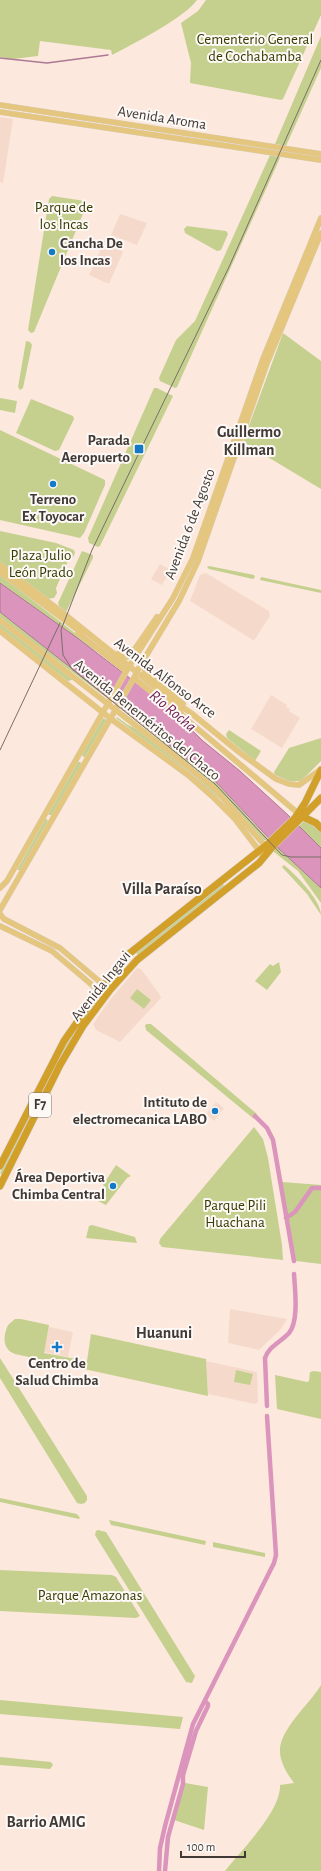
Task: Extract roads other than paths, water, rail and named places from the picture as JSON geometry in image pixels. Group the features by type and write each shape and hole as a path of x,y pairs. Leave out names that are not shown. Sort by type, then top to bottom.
{"highway":[{"name":"F7","path":"299,818 321,770"},
{"name":"F7","path":"270,845 299,818 317,805"},
{"path":"299,818 316,823 321,828"},
{"name":"Avenida Ingavi","path":"0,1166 64,1040 104,984 130,953 258,851 270,845"},
{"name":"Avenida Ingavi","path":"0,1186 60,1065 83,1026 110,990 137,960 259,863 270,845"}],"main road":[{"name":"Avenida Aroma","path":"0,105 321,154"},
{"name":"Avenida Aroma","path":"0,112 321,160"},
{"name":"Avenida 6 de Agosto","path":"0,888 7,881 127,670 170,604 192,558 265,353 321,218"},
{"name":"Avenida 6 de Agosto","path":"0,910 116,711 153,643 179,601 198,561 267,363 321,233"},
{"name":"Avenida Alfonso Arce","path":"0,565 168,701 186,719 299,818"},
{"name":"Avenida Alfonso Arce","path":"0,572 70,622 276,779 294,785 303,783 321,770"},
{"path":"70,622 127,658 163,609 170,604"},
{"name":"Avenida Beneméritos del Chaco","path":"0,620 166,749 214,789 270,845"},
{"path":"70,622 127,670"},
{"name":"Avenida Beneméritos del Chaco","path":"0,631 111,719 188,775 235,819 264,857"},
{"path":"153,643 151,653 144,665 145,673 188,708 191,713"},
{"path":"135,676 186,719"},
{"path":"0,914 4,919 60,948 110,990"},
{"path":"0,926 52,952 106,996"}],"waterway":[{"path":"0,58 47,63 108,55"},
{"path":"255,1116 267,1128 273,1140 294,1261"},
{"path":"286,1218 295,1212 312,1188 321,1188"},
{"path":"267,1406 265,1358 269,1350 286,1336 292,1328 296,1305 294,1274"},
{"path":"159,1871 160,1848 165,1826 193,1724 274,1563 276,1555 267,1416"},
{"path":"165,1871 168,1837 183,1784 183,1775 196,1731 208,1706 205,1701"}],"tram line":[{"path":"321,60 229,267 92,550 61,630 63,655 72,669 215,784 282,855 291,857 321,857"},
{"path":"0,750 60,623"}],"place":[{"name":"Cancha De los Incas","path":"52,252"},
{"name":"Parada Aeropuerto","path":"139,449"},
{"name":"Terreno Ex Toyocar","path":"53,484"},
{"name":"Intituto de electromecanica LABO","path":"215,1111"},
{"name":"Área Deportiva Chimba Central","path":"113,1186"},
{"name":"Centro de Salud Chimba","path":"57,1347"}],"district":[{"name":"Guillermo Killman","path":"249,441"},
{"name":"Villa Paraíso","path":"162,889"},
{"name":"Huanuni","path":"164,1333"},
{"name":"Barrio AMIG","path":"46,1822"}],"park label":[{"name":"Cementerio General de Cochabamba","path":"255,48"},
{"name":"Parque de los Incas","path":"64,216"},
{"name":"Plaza Julio León Prado","path":"41,564"},
{"name":"Parque Pili Huachana","path":"235,1214"},
{"name":"Parque Amazonas","path":"90,1595"}],"water label":[{"name":"Río Rocha","path":"173,711"}]}
